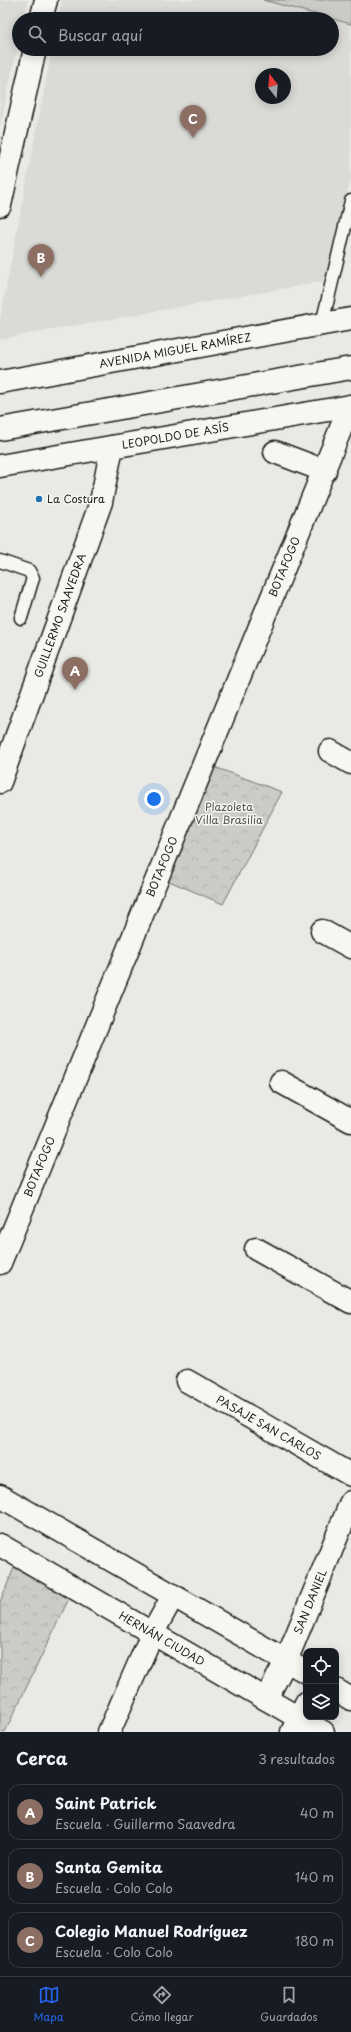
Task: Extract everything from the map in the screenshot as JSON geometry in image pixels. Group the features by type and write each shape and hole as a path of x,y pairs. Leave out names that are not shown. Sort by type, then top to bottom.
{"street":[{"path":"43,12 46,0"},
{"path":"0,205 33,56"},
{"name":"AVENIDA MIGUEL RAMÍREZ","path":"0,382 351,319"},
{"path":"0,429 351,368"},
{"name":"LEOPOLDO DE ASÍS","path":"0,466 350,406"},
{"name":"BOTAFOGO","path":"0,1263 350,406"},
{"name":"GUILLERMO SAAVEDRA","path":"0,782 101,502 112,447"},
{"path":"275,452 324,471"},
{"path":"330,751 351,763"},
{"path":"322,931 351,947"},
{"path":"281,1082 351,1122"},
{"path":"256,1249 351,1302"},
{"name":"PASAJE SAN CARLOS","path":"187,1381 351,1475"},
{"path":"0,1496 303,1670"},
{"name":"SAN DANIEL","path":"266,1699 286,1661 351,1502"},
{"name":"HERNÁN CIUDAD","path":"0,1545 323,1732"},
{"path":"109,1732 152,1634 173,1596"},
{"path":"339,1692 351,1698"}],"lane":[{"path":"322,324 351,201"},
{"path":"0,561 29,571 33,578 21,618"}],"shaded area":[{"path":"0,0 28,0 25,12 12,12 12,56 15,56 0,125"},
{"path":"62,0 263,0 307,12 59,12"},
{"path":"339,21 351,24 351,179 326,281 0,339 0,319 51,56 339,56"}],"green space":[{"path":"263,0 351,0 351,24 339,21 339,12 307,12"},
{"name":"Plazoleta Villa Brasilia","path":"209,765 282,792 223,904 162,878"},
{"path":"20,1553 75,1586 5,1732 0,1732 0,1602"}],"place":[{"name":"Colegio Manuel Rodríguez","path":"193,138"},
{"name":"Santa Gemita","path":"41,277"},
{"name":"La Costura","path":"39,499"},
{"name":"Saint Patrick","path":"75,690"}]}
